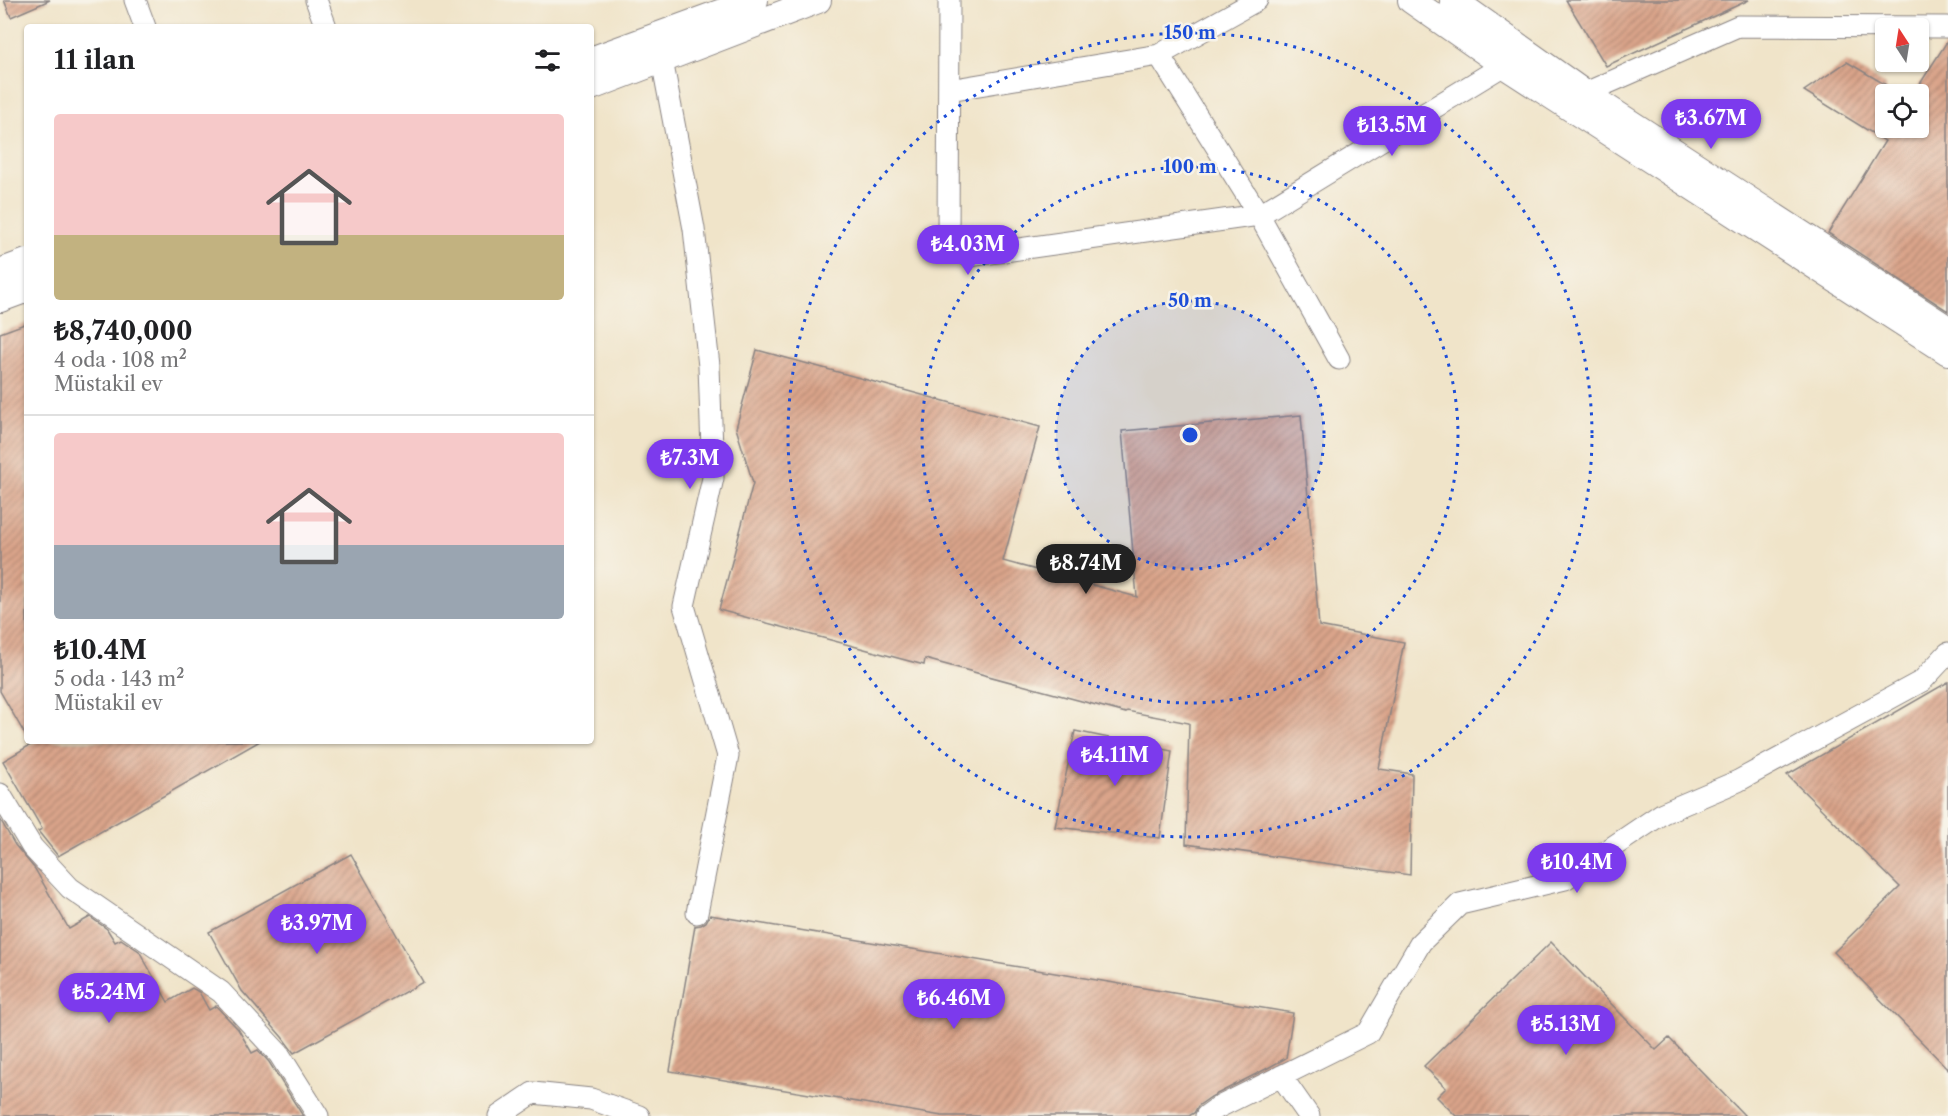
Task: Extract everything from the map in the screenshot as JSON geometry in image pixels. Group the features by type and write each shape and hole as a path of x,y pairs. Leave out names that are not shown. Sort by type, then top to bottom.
{"street":[{"path":"135,0 143,24"},
{"path":"316,0 325,24"},
{"path":"594,59 755,0"},
{"path":"594,86 818,0"},
{"path":"949,0 948,242 969,256 1259,215 1504,65"},
{"path":"949,90 1159,55 1257,0"},
{"path":"1411,0 1504,65 1573,98 1948,329"},
{"path":"1453,0 1573,98 1948,352"},
{"path":"1573,98 1738,26 1948,27"},
{"path":"1159,55 1259,215 1339,359"},
{"path":"663,60 694,229 709,366 713,478 684,606 728,756 697,913"},
{"path":"0,272 24,263"},
{"path":"1206,1116 1217,1108 1368,1033 1421,942 1460,904 1564,879 1663,813 1738,782 1922,681 1948,653"},
{"path":"0,794 32,846 69,888 221,992 279,1054 318,1116"},
{"path":"1281,1076 1310,1116"},
{"path":"499,1116 534,1093 591,1099 639,1116"}],"building":[{"path":"4,0 50,0 11,17"},
{"path":"1566,0 1749,0 1606,66"},
{"path":"1948,40 1948,311 1828,233 1885,141 1880,138 1929,138 1929,84 1920,84"},
{"path":"1847,62 1884,84 1875,84 1875,135 1804,91"},
{"path":"24,324 24,733 0,691 0,333"},
{"path":"757,350 1040,427 1003,561 1137,597 1122,431 1301,415 1319,626 1404,642 1379,769 1412,774 1410,875 1186,844 1189,723 1127,711 1126,713 925,659 924,665 719,610 753,483 736,428"},
{"path":"1948,682 1948,1069 1834,952 1900,887 1787,775"},
{"path":"1075,731 1172,751 1160,838 1055,827"},
{"path":"32,744 255,744 58,856 38,831 42,829 3,761"},
{"path":"0,819 15,845 35,869 69,929 90,917 107,929 115,942 121,939 139,951 168,1002 192,988 199,992 209,1010 216,1006 238,1029 252,1053 258,1050 269,1062 303,1116 0,1116"},
{"path":"351,854 423,982 294,1053 242,991 209,932"},
{"path":"710,915 1293,1013 1286,1058 1211,1097 1189,1116 942,1116 670,1071 695,926 706,922"},
{"path":"1551,942 1656,1050 1669,1038 1745,1116 1456,1116 1437,1097 1446,1088 1424,1066"}]}
